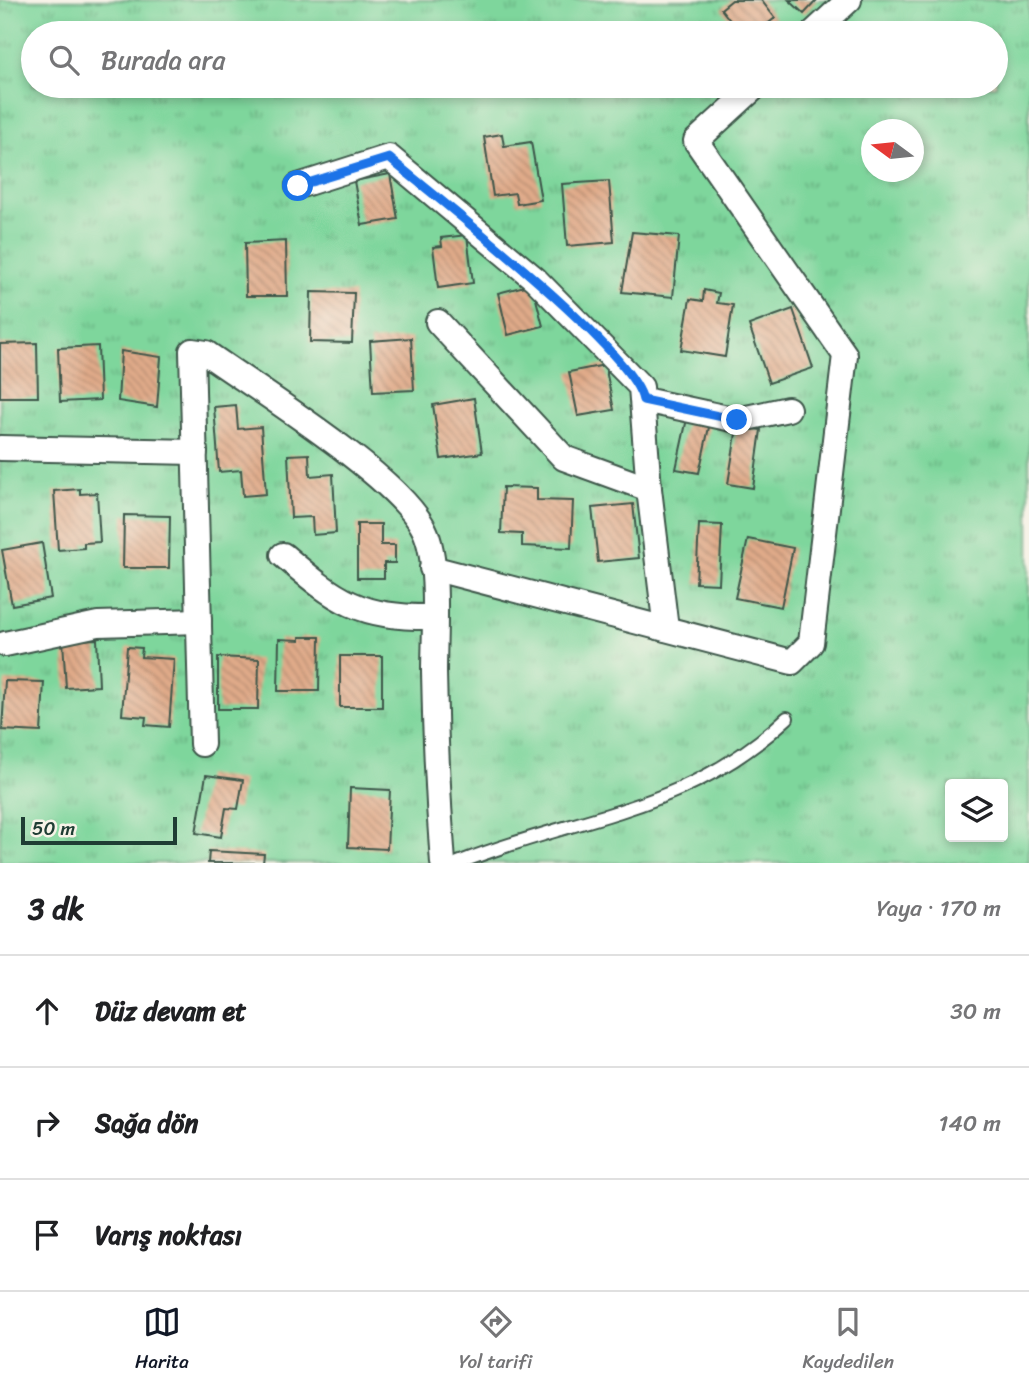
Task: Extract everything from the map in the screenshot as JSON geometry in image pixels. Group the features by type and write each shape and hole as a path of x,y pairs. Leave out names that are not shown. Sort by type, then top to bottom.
{"street":[{"path":"826,21 849,0"},
{"path":"432,568 792,662 811,643 845,355 696,141 743,98"},
{"path":"298,186 389,158 536,279 607,349 641,387 649,489 666,629"},
{"path":"438,322 564,458 649,489"},
{"path":"202,744 192,351 206,353 359,461 405,503 425,530 432,568 436,780 443,863"},
{"path":"643,400 737,420 788,410"},
{"path":"0,448 195,452"},
{"path":"283,555 331,596 346,603 393,618 434,617"},
{"path":"5,643 98,624 199,621"}],"lane":[{"path":"458,863 496,848 647,803 699,782 747,753 787,718"}],"green space":[{"path":"0,0 1029,0 1029,863 0,863"}],"building":[{"path":"732,0 761,0 775,18 771,21 730,21 721,9"},
{"path":"789,0 817,0 804,14"},
{"path":"502,134 504,146 531,142 541,200 517,204 515,193 493,196 484,137"},
{"path":"390,174 398,219 362,225 354,181"},
{"path":"609,181 614,242 567,246 562,184"},
{"path":"632,232 679,236 673,297 622,292"},
{"path":"467,235 473,283 438,288 433,247 442,246 441,238"},
{"path":"286,241 287,296 246,296 245,243"},
{"path":"532,284 543,326 508,335 498,293"},
{"path":"704,290 719,293 717,303 733,305 725,357 681,350 690,299 703,301"},
{"path":"311,292 354,293 352,343 310,342"},
{"path":"793,309 813,368 769,383 749,325"},
{"path":"411,338 414,390 373,392 370,341"},
{"path":"37,343 38,397 0,397 0,344"},
{"path":"98,346 100,400 60,402 58,348"},
{"path":"121,351 161,357 157,407 118,401"},
{"path":"605,365 614,410 578,416 569,372"},
{"path":"474,398 482,453 441,459 433,405"},
{"path":"236,405 238,429 261,427 266,494 243,496 241,470 219,472 214,407"},
{"path":"688,414 711,418 699,473 676,469"},
{"path":"737,427 761,430 753,488 728,484"},
{"path":"309,454 310,476 333,474 336,533 313,535 312,517 291,518 288,455"},
{"path":"503,487 537,488 537,500 573,501 571,548 522,546 522,534 501,533"},
{"path":"80,489 80,494 97,493 100,542 84,543 84,548 58,550 54,491"},
{"path":"633,504 639,558 598,562 592,508"},
{"path":"124,515 170,516 169,568 123,568"},
{"path":"357,524 381,524 381,545 395,545 395,563 384,563 384,578 357,578"},
{"path":"699,524 722,525 719,584 696,583"},
{"path":"748,539 793,548 781,607 735,598"},
{"path":"42,543 51,598 12,605 2,550"},
{"path":"300,637 320,637 319,691 278,691 279,639 300,640"},
{"path":"97,639 99,686 66,688 63,641"},
{"path":"127,647 142,648 141,657 174,659 169,727 145,725 146,717 122,715"},
{"path":"340,656 382,656 382,707 340,707"},
{"path":"218,657 259,659 258,709 218,709"},
{"path":"5,681 44,682 41,732 2,730"},
{"path":"206,775 243,780 238,809 226,808 221,837 196,833"},
{"path":"350,788 390,790 387,849 348,847"},
{"path":"209,851 264,854 263,863 208,863"}],"route":[{"path":"298,186 389,158 536,279 607,349 641,387 643,400 737,420"}]}
